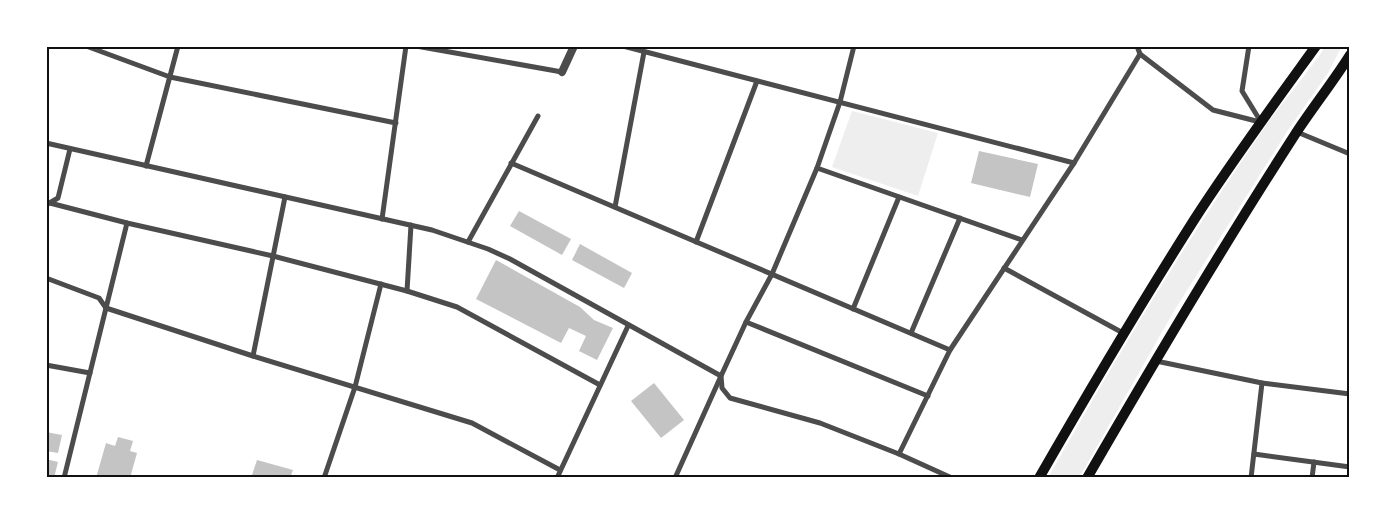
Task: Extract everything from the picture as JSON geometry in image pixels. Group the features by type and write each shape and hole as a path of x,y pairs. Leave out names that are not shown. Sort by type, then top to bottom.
{"main road":[{"path":"1039,478 1123,333 1195,219 1261,122 1316,46"},
{"path":"1087,478 1155,360 1296,132 1350,55"}],"street":[{"path":"86,46 170,77 396,123"},
{"path":"146,166 178,46"},
{"path":"382,219 406,46"},
{"path":"416,46 562,72 574,46"},
{"path":"623,46 1074,163"},
{"path":"675,478 746,322 772,274 817,168 840,102 854,46"},
{"path":"1136,46 1140,54 1213,110 1261,122"},
{"path":"1249,46 1242,91 1261,122"},
{"path":"614,207 644,52"},
{"path":"899,454 950,350 1074,163 1140,54"},
{"path":"696,242 757,81"},
{"path":"468,242 538,116"},
{"path":"1296,132 1350,154"},
{"path":"46,143 411,225 468,242 510,259 721,376"},
{"path":"48,203 58,198 70,149"},
{"path":"511,163 950,350"},
{"path":"817,168 1022,240"},
{"path":"253,356 285,197"},
{"path":"853,309 899,197"},
{"path":"48,203 273,256 407,291 457,307 600,385"},
{"path":"911,333 960,218"},
{"path":"64,478 127,223"},
{"path":"407,291 411,225"},
{"path":"1004,268 1123,333"},
{"path":"46,278 98,298 106,308 253,356 472,423 560,470"},
{"path":"324,478 355,387 381,284"},
{"path":"746,322 928,396"},
{"path":"557,478 628,326"},
{"path":"1155,360 1262,383 1350,394"},
{"path":"46,366 90,373"},
{"path":"721,376 722,388 730,398 820,423 899,454 952,478"},
{"path":"1251,478 1262,383"},
{"path":"1254,454 1350,467"},
{"path":"1312,478 1314,462"}],"shaded area":[{"path":"1325,46 1342,46 1328,73 1288,130 1174,311 1079,478 1048,478 1126,343 1181,254 1267,124"},
{"path":"852,111 938,133 918,196 832,167"}],"building":[{"path":"979,151 1038,164 1030,197 971,183"},
{"path":"519,211 571,239 562,255 510,226"},
{"path":"580,244 632,273 624,288 572,260"},
{"path":"496,260 580,307 594,320 613,328 597,360 579,351 586,336 569,328 561,343 476,299"},
{"path":"654,383 684,420 661,438 631,401"},
{"path":"46,432 62,435 58,453 46,451"},
{"path":"118,437 133,441 130,451 137,453 130,478 96,478 106,443 115,446"},
{"path":"46,459 58,462 54,478 46,478"},
{"path":"257,460 293,470 290,478 251,478"}]}
